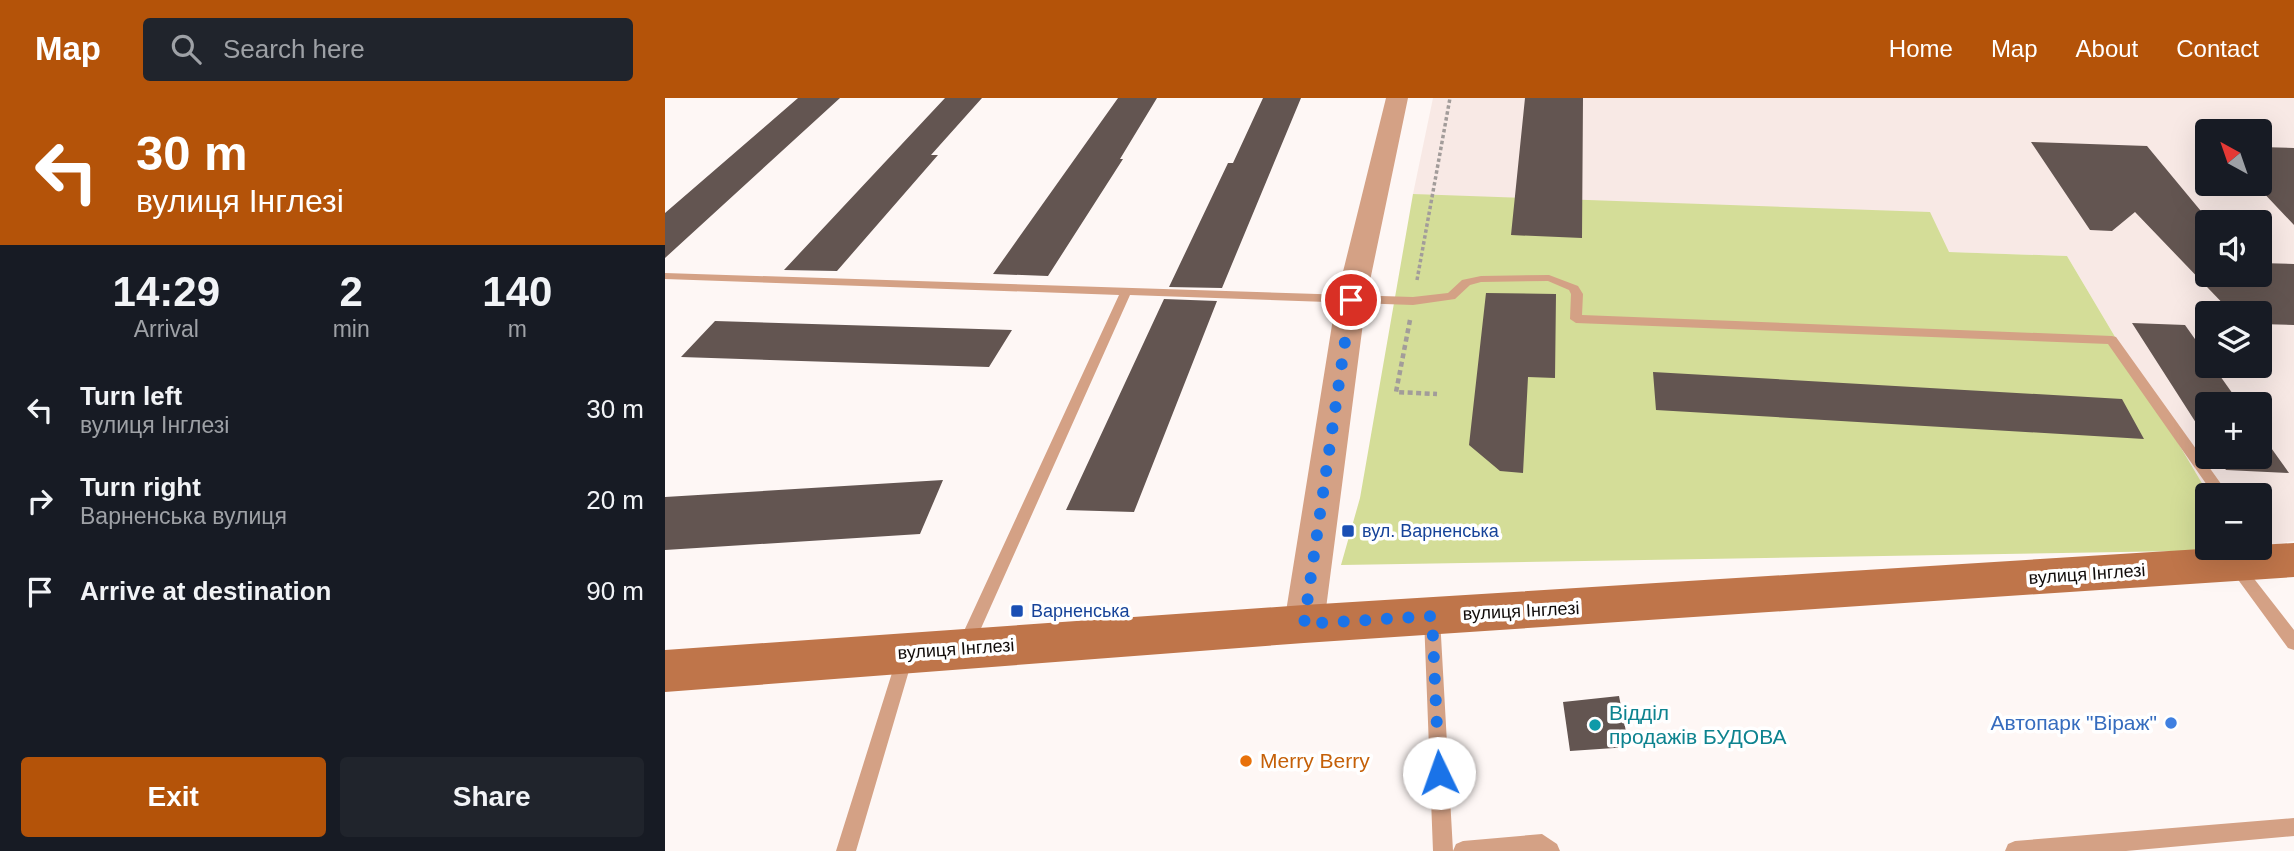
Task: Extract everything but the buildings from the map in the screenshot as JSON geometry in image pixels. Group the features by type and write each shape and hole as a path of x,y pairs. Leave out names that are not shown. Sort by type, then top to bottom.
{"main road":[{"name":"вулиця Інглезі","path":"665,671 2236,560"}],"street":[{"path":"1304,624 1351,300 1397,98"}],"lane":[{"path":"665,276 1413,302 1451,296 1467,282 1481,279 1549,278 1574,288 1577,295 1576,319 2112,341 2213,483"},
{"path":"964,648 1126,292"},
{"path":"2266,560 2294,643"},
{"path":"1432,616 1443,851"},
{"path":"846,851 907,653"},
{"path":"2015,851 2294,827"},
{"path":"1463,851 1542,844 1550,851"}],"path":[{"path":"1437,394 1396,392 1450,98"}],"shaded area":[{"path":"1433,98 2294,98 2294,541 2272,545 2272,483 2202,483 2067,256 1949,252 1413,194"}],"green space":[{"path":"1413,194 1930,212 1949,252 2067,256 2202,483 2195,483 2195,551 1341,565 1360,498"}],"place":[{"name":"вул. Варненська","path":"1348,531"},
{"name":"Варненська","path":"1017,611"},
{"name":"Автопарк \"Віраж\"","path":"2171,723"},
{"name":"Відділ продажів БУДОВА","path":"1595,725"},
{"name":"Merry Berry","path":"1246,761"}],"route":[{"path":"1351,300 1304,624 1432,616 1439,773"}]}
